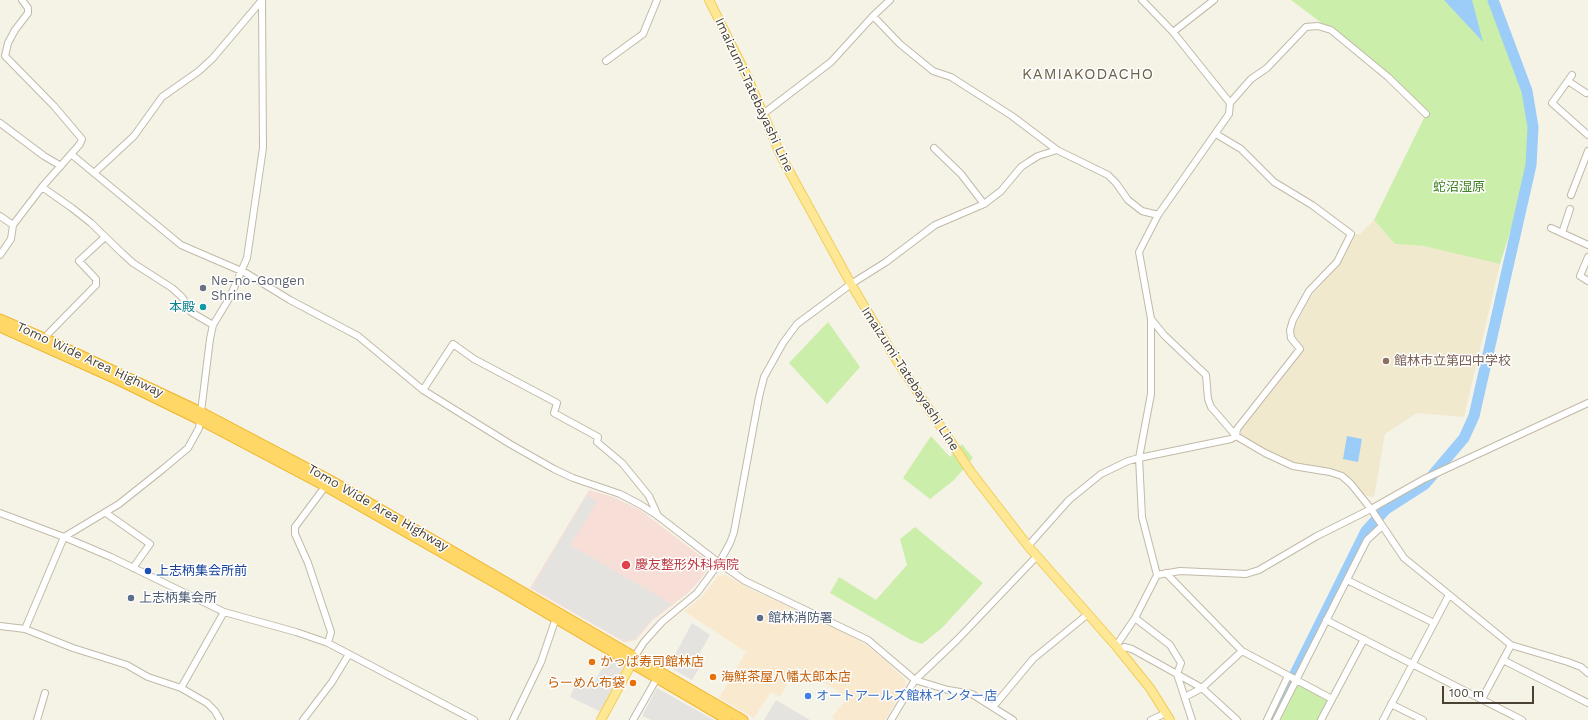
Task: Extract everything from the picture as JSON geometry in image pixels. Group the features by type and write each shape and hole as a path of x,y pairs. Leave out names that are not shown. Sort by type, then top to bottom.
{"highway":[{"name":"Tomo Wide Area Highway","path":"0,319 44,338 201,416 328,483 633,660 657,678 728,720"},
{"name":"Tomo Wide Area Highway","path":"0,327 201,416"},
{"name":"Tomo Wide Area Highway","path":"328,483 556,618 743,720"}],"main road":[{"name":"Imaizumi-Tatebayashi Line","path":"709,0 738,57 782,158 850,284 897,361 971,472 1028,546 1118,648 1150,688 1168,717"},
{"path":"601,720 633,660"}],"street":[{"path":"0,255 11,239 13,225 42,188 80,144 82,139 81,136 40,91 5,56 8,43 15,30 28,13 28,8 22,0"},
{"path":"94,173 134,136 162,97 199,71 213,58 262,0"},
{"path":"25,629 64,537 119,504 188,448 196,436 201,416 210,339 214,325 230,297 247,258 263,148 262,0"},
{"path":"606,61 643,34 657,0"},
{"path":"763,114 831,62 873,16 890,0"},
{"path":"1142,0 1173,32 1230,103"},
{"path":"1173,32 1214,0"},
{"path":"873,16 900,44 933,71 951,77 1012,116 1057,150 1108,175 1116,183 1128,200 1142,211 1158,215"},
{"path":"1118,648 1157,575 1142,518 1139,458 1151,394 1151,319 1139,252 1158,215 1229,114 1230,103 1251,79 1267,68 1306,27 1318,26 1331,30 1388,77 1426,114"},
{"path":"1572,75 1552,103 1588,135"},
{"path":"1568,81 1586,93"},
{"path":"0,123 27,144 61,166"},
{"path":"1216,134 1241,149 1274,182 1312,205 1351,234 1337,262 1309,291 1293,320 1290,330 1291,338 1300,349 1237,428 1236,436"},
{"path":"934,148 961,174 984,204"},
{"path":"633,660 644,642 662,622 697,592 719,563 730,543 734,532 764,377 772,361 797,324 850,284 886,262 935,225 984,204 1001,191 1021,167 1038,156 1057,150"},
{"path":"1571,195 1588,150"},
{"path":"71,154 181,245 246,273 290,300 358,336 423,390 554,469 573,478 630,499 658,516 719,563 756,586 840,625 868,640 915,680 948,690 972,694 1013,720"},
{"path":"42,188 91,223 133,263 172,288 182,297 192,312 214,325"},
{"path":"1562,232 1570,209"},
{"path":"0,216 13,225"},
{"path":"1551,228 1588,245"},
{"path":"44,338 96,285 96,279 79,261 105,237"},
{"path":"1588,257 1580,276 1588,281"},
{"path":"1151,319 1164,335 1206,376 1208,399 1211,407 1236,436 1265,453 1293,466 1330,472 1342,476 1351,484 1371,509 1381,526 1404,558 1511,645 1568,662 1581,667 1588,672"},
{"path":"423,390 453,344 474,358 557,404 554,414 598,437 596,442 622,463 649,496 658,516"},
{"path":"1157,575 1180,571 1246,574 1259,570 1317,536 1371,509 1424,479 1588,403"},
{"path":"1028,546 1070,500 1101,474 1121,464 1139,458 1231,439 1236,436"},
{"path":"328,483 295,527 295,534 308,563 331,632 328,643"},
{"path":"0,513 64,537 133,568 224,612 296,632 328,643 474,720"},
{"path":"106,513 150,544 133,568"},
{"path":"1276,720 1367,540 1381,526"},
{"path":"891,720 915,680 958,639 1038,556"},
{"path":"1166,573 1242,652 1332,699"},
{"path":"1346,580 1434,623"},
{"path":"1383,720 1449,595"},
{"path":"181,688 224,612"},
{"path":"993,707 1033,659 1088,614"},
{"path":"513,720 541,662 556,618"},
{"path":"1135,618 1170,645 1181,663 1177,674 1192,720"},
{"path":"1326,620 1412,665 1482,699 1520,720"},
{"path":"0,626 25,629 73,648 127,665 148,677 181,688 207,704 220,720"},
{"path":"1321,720 1364,639"},
{"path":"1482,699 1511,645"},
{"path":"1118,648 1124,647 1132,649 1202,688 1237,720"},
{"path":"1185,697 1202,688 1242,652"},
{"path":"302,720 332,682 349,654"},
{"path":"1503,660 1588,703"},
{"path":"1267,720 1288,676"},
{"path":"633,720 657,678"},
{"path":"37,720 45,693"},
{"path":"1391,704 1423,720"},
{"path":"1151,720 1168,717"}],"shaded area":[{"name":"館林市立第四中学校","path":"1374,220 1395,244 1424,246 1494,258 1500,264 1464,417 1417,413 1385,434 1374,497 1363,495 1333,470 1292,462 1279,457 1241,435 1241,428 1305,348 1294,337 1293,331 1309,299 1339,264 1355,234 1360,234"},
{"name":"慶友整形外科病院","path":"589,490 613,497 640,510 707,561 708,569 699,581 689,592 652,621 636,640 624,642 530,588"},
{"path":"587,495 597,502 570,545 672,604 651,620 635,639 624,641 532,588"},
{"path":"725,575 754,591 844,632 865,644 885,660 905,680 906,685 885,720 835,720 832,717 848,697 797,667 780,697 771,692 754,718 719,698 746,652 684,611 703,596 718,576"},
{"path":"692,623 710,635 697,658 703,662 692,680 671,668 670,664"},
{"path":"611,657 624,667 601,712 570,697 578,677 593,684 607,660 609,662"},
{"path":"657,688 714,720 651,720 642,716"},
{"path":"776,700 810,720 764,720"}],"green space":[{"name":"蛇沼湿原","path":"1291,0 1488,0 1527,91 1531,165 1500,264 1424,246 1395,244 1374,220 1426,114 1331,30"},
{"path":"828,322 860,367 827,404 789,363"},
{"path":"931,436 950,457 962,444 973,458 954,480 930,499 903,478"},
{"path":"915,527 983,583 942,628 922,644 911,640 830,593 839,577 876,600 907,565 900,539"},
{"path":"1299,684 1331,699 1319,720 1277,720 1296,687"}],"water":[{"path":"1444,0 1472,0 1483,42"},
{"path":"1347,436 1362,439 1358,462 1343,459"}],"waterway":[{"path":"1274,716 1366,531 1386,509 1425,484 1464,438 1474,416 1531,165 1533,127 1527,91 1493,0"}],"place":[{"name":"Ne-no-Gongen Shrine","path":"203,288"},
{"name":"本殿","path":"203,307"},
{"name":"館林市立第四中学校","path":"1386,361"},
{"name":"慶友整形外科病院","path":"626,565"},
{"name":"上志柄集会所前","path":"148,571"},
{"name":"上志柄集会所","path":"131,598"},
{"name":"館林消防署","path":"760,618"},
{"name":"かっぱ寿司館林店","path":"592,662"},
{"name":"海鮮茶屋八幡太郎本店","path":"713,677"},
{"name":"らーめん布袋","path":"633,683"},
{"name":"オートアールズ館林インター店","path":"808,696"}],"district":[{"name":"KAMIAKODACHO","path":"1088,75"}]}
